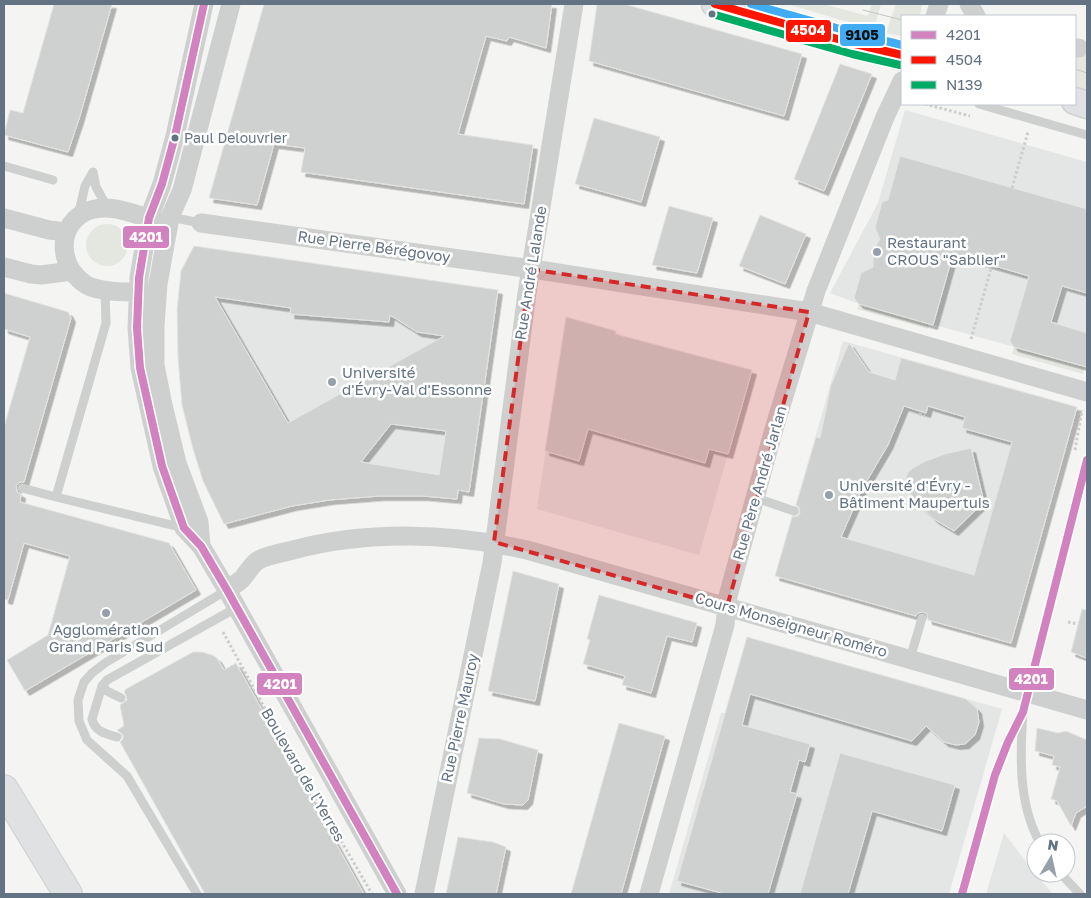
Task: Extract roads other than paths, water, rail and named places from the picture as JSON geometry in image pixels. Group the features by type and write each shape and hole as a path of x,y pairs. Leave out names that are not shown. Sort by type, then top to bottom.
{"highway":[{"path":"4,789 66,894"},
{"path":"4,818 66,894"}],"main road":[{"path":"715,4 855,44 901,55"}],"street":[{"name":"Boulevard de l'Yerres","path":"200,546 199,522 177,463 163,405 148,366 146,283 149,218 162,184 175,136 204,4"},
{"name":"Boulevard de l'Yerres","path":"231,4 182,190 146,283 137,328 140,368 162,466 184,528 200,546 227,590 397,894"},
{"name":"Rue André Lalande","path":"494,542 539,270 574,4"},
{"path":"969,4 975,15"},
{"name":"Rue Père André Jarlan","path":"648,894 726,616 728,596 809,312 885,117 901,83"},
{"path":"146,283 116,284 105,290 89,287 74,275 66,261 63,246 72,225 85,212 107,208 149,218"},
{"path":"4,218 49,230 72,225"},
{"name":"Rue Pierre Bérégovoy","path":"201,223 539,270 809,312 1085,400"},
{"path":"4,266 41,275 72,271"},
{"name":"Cours Monseigneur Roméro","path":"227,590 241,579 258,561 295,549 338,540 378,536 412,536 494,542 527,550 726,616 910,659 1087,710"},
{"name":"Rue Pierre Mauroy","path":"424,894 492,563 494,542"}],"lane":[{"path":"982,105 1087,135"},
{"path":"4,166 53,180"},
{"path":"72,225 85,186 93,172 96,187 107,208"},
{"path":"170,217 201,223"},
{"path":"56,497 106,323 105,290"},
{"path":"1036,833 1028,812 1023,788 1020,746 1023,712 1087,460"},
{"path":"22,488 184,528"},
{"path":"756,498 794,511"},
{"path":"197,894 127,776 87,740 79,721 78,700 84,682 105,663 227,590"},
{"path":"117,737 103,733 93,724 92,720 102,686 107,680 236,608"},
{"path":"910,659 922,618"},
{"path":"102,686 107,691 122,698"},
{"path":"962,894 995,775 1008,742 1023,712"},
{"path":"1070,883 1080,894"}],"tram line":[{"path":"863,10 901,20"},
{"path":"1076,69 1087,73"}],"place":[{"name":"Paul Delouvrier","path":"175,138"},
{"name":"Restaurant CROUS \"Sablier\"","path":"877,252"},
{"name":"Université d'Évry-Val d'Essonne","path":"332,382"},
{"name":"Université d'Évry - Bâtiment Maupertuis","path":"829,495"},
{"name":"Agglomération Grand Paris Sud","path":"106,613"}]}
